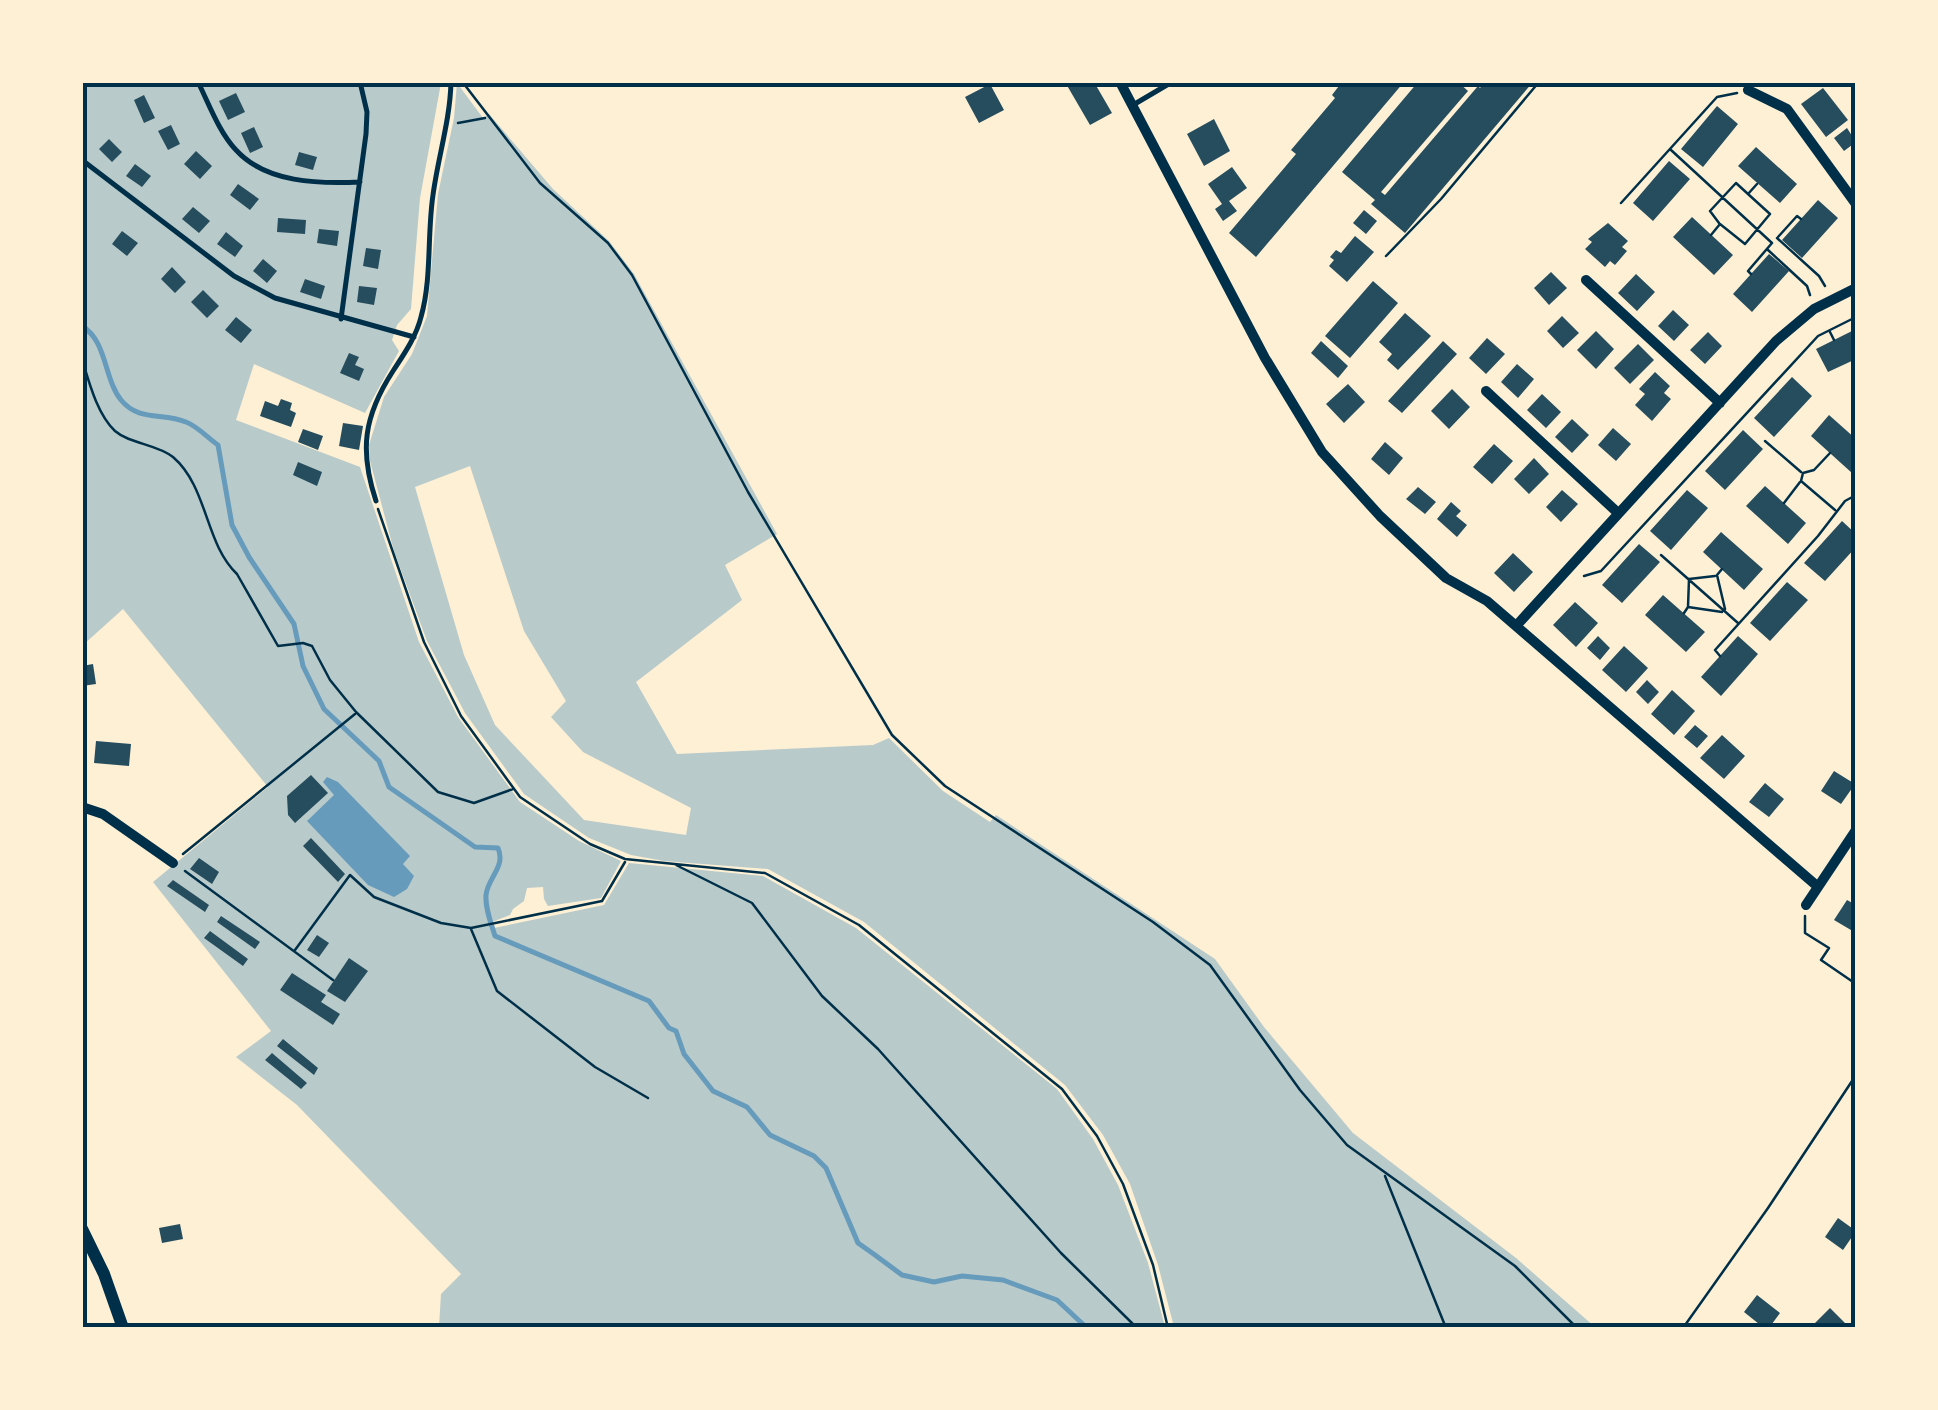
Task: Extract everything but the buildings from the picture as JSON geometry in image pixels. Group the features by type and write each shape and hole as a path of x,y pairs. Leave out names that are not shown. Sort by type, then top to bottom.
{"street":[{"path":"1120,82 1265,358 1322,452 1380,516 1446,578 1488,601 1817,886"},
{"path":"1748,90 1787,109 1856,204"},
{"path":"1586,280 1720,403"},
{"path":"1516,626 1786,331 1814,309 1856,288"},
{"path":"1486,390 1618,514"},
{"path":"82,807 103,814 173,863"},
{"path":"1806,904 1856,830"},
{"path":"82,1229 104,1274 123,1328"}],"lane":[{"path":"198,82 227,139 250,163 270,174 310,182 360,182"},
{"path":"341,318 367,112 360,82"},
{"path":"376,501 366,471 368,422 378,395 414,337 426,291 433,196 451,82"},
{"path":"1133,104 1172,82"},
{"path":"82,160 234,276 275,298 414,337"}],"path":[{"path":"463,82 540,182 608,242 632,276 748,492 892,735 945,786 1153,922 1210,966 1300,1090 1347,1145 1516,1266 1577,1328"},
{"path":"1386,256 1441,199 1538,82"},
{"path":"1621,204 1717,97 1748,90"},
{"path":"447,126 488,117"},
{"path":"1694,123 1700,128"},
{"path":"1670,149 1772,243"},
{"path":"1736,183 1748,194 1770,214 1745,244 1710,211 1736,183"},
{"path":"1748,194 1758,184"},
{"path":"1751,274 1748,271 1772,243 1797,216 1801,219"},
{"path":"1712,236 1720,224"},
{"path":"1777,238 1819,276 1832,300"},
{"path":"1767,249 1807,286 1814,309"},
{"path":"1562,576 1590,576 1601,571 1818,336 1856,317"},
{"path":"1830,331 1834,340"},
{"path":"82,360 94,396 115,431 173,457 198,493 227,564 237,574 278,646 303,642 312,646 330,680 356,712 438,792 474,803 514,789"},
{"path":"1766,391 1773,398"},
{"path":"1765,441 1802,474"},
{"path":"1716,445 1723,451"},
{"path":"1802,474 1814,470 1830,452"},
{"path":"1784,503 1802,474"},
{"path":"1801,481 1836,511"},
{"path":"1720,656 1715,650 1836,511 1856,495"},
{"path":"376,501 424,642 461,716 520,797 590,844 625,859 765,873 859,925 1062,1089 1097,1136 1123,1184 1153,1265 1168,1328"},
{"path":"1662,504 1669,510"},
{"path":"1818,536 1823,542"},
{"path":"1661,554 1739,624"},
{"path":"1613,558 1620,565"},
{"path":"1688,579 1717,576 1722,570"},
{"path":"1717,576 1726,612"},
{"path":"1684,613 1688,607 1688,579"},
{"path":"1763,597 1769,602"},
{"path":"1688,607 1726,612"},
{"path":"333,980 173,863 338,731 356,712"},
{"path":"294,951 350,875 374,897 441,923 471,928 602,902 625,859"},
{"path":"675,864 752,903 822,996 878,1049 1061,1253 1138,1328"},
{"path":"1806,904 1805,934 1829,948 1821,960 1856,984"},
{"path":"471,928 497,991 595,1066 648,1098"},
{"path":"1682,1328 1856,1076"},
{"path":"1384,1175 1446,1328"}],"shaded area":[{"path":"83,83 441,83 420,198 411,309 397,325 392,340 399,351 365,413 254,364 236,420 360,467 419,642 458,717 520,802 579,841 621,861 601,898 548,906 543,887 527,888 524,901 510,915 492,922 494,928 604,905 629,863 763,876 856,928 1057,1089 1093,1139 1118,1185 1148,1263 1165,1327 439,1327 441,1294 461,1274 297,1105 236,1057 271,1031 153,882 268,787 123,609 83,645"},
{"path":"457,83 483,118 489,114 553,189 609,241 634,274 777,534 725,565 742,600 636,682 677,754 873,745 889,738 943,791 990,822 996,815 1215,959 1264,1027 1353,1133 1516,1258 1595,1327 1174,1327 1130,1184 1103,1135 1065,1085 864,922 768,869 631,855 589,838 524,794 465,713 427,641 394,551 370,461 369,445 384,397 412,354 427,316 438,194","holes":["470,466 524,631 566,701 551,717 583,752 691,808 686,835 584,820 495,725 464,655 415,487"]}],"water":[{"path":"327,777 338,782 410,856 403,864 414,876 407,889 394,897 368,885 307,821 334,795 323,782"}],"waterway":[{"path":"82,326 96,341 115,391 128,407 143,414 186,422 218,445 232,525 294,624 303,666 324,709 379,761 389,787 475,847 498,848 500,861 486,895 495,936 649,1001 669,1028 676,1031 684,1054 713,1091 747,1107 770,1135 814,1156 826,1168 858,1243 902,1275 934,1282 962,1276 1003,1280 1057,1300 1087,1328"}]}
